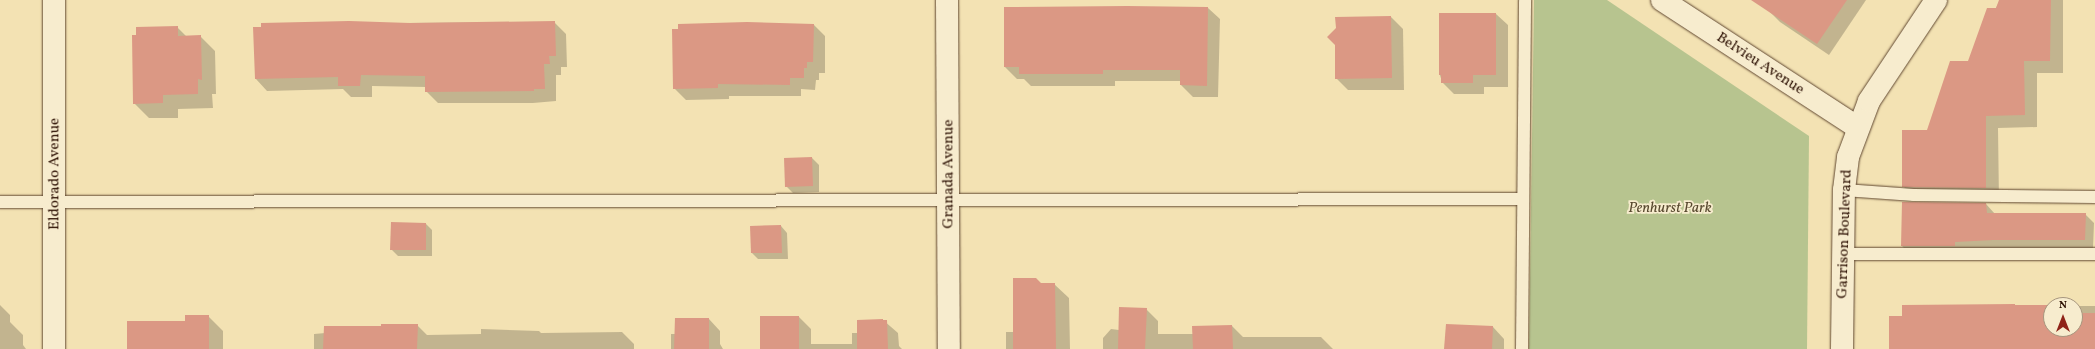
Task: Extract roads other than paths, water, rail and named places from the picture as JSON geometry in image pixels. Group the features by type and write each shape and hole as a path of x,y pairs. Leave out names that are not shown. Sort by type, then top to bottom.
{"street":[{"name":"Eldorado Avenue","path":"54,0 54,349"},
{"name":"Granada Avenue","path":"947,0 949,349"},
{"name":"Belvieu Avenue","path":"1662,0 1858,128"},
{"name":"Garrison Boulevard","path":"1842,349 1844,190 1848,157 1869,101 1936,0"}],"lane":[{"path":"1522,349 1525,0"},
{"path":"1844,190 1914,195 2095,197"},
{"path":"0,202 1524,199"},
{"path":"1844,254 2095,254"}],"park label":[{"name":"Penhurst Park","path":"1670,209"}]}
